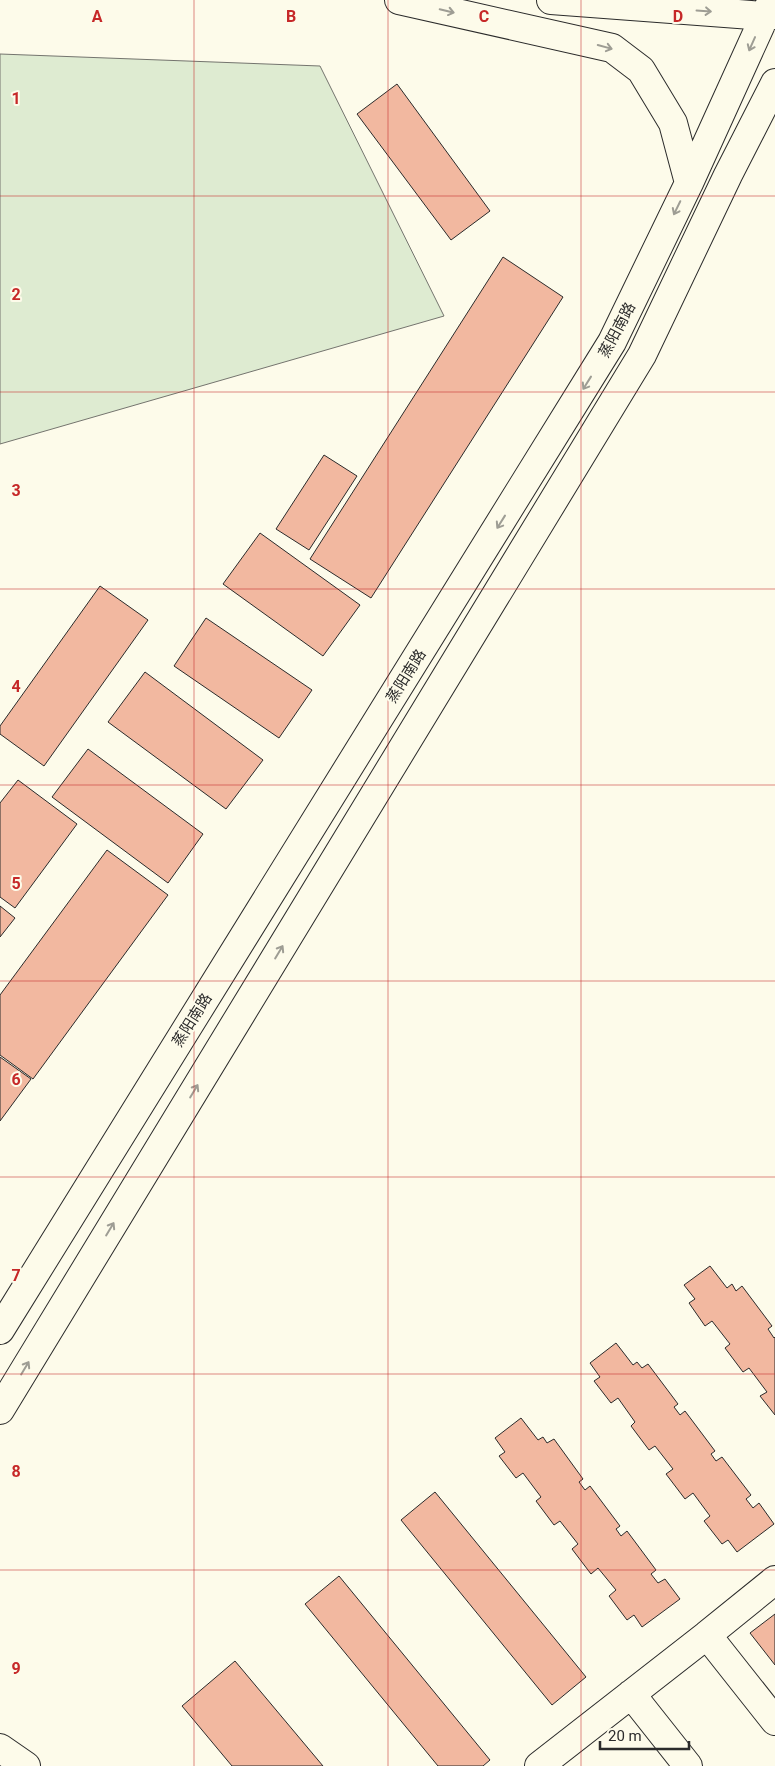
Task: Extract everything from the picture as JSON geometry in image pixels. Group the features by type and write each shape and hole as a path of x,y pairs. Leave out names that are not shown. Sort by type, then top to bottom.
{"main road":[{"path":"399,0 612,48 641,70 673,123 689,183"},
{"path":"551,0 771,10"},
{"name":"蒸阳南路","path":"0,1330 612,342 771,10"},
{"path":"0,1410 642,355 728,175 775,83"},
{"path":"542,1765 775,1580"},
{"path":"707,1634 775,1721"},
{"path":"631,1694 688,1766"},
{"path":"0,1748 26,1766"}],"green space":[{"path":"0,54 320,66 444,316 0,444"}],"building":[{"path":"397,84 490,211 451,240 357,114"},
{"path":"503,257 563,297 371,598 310,559"},
{"path":"324,455 357,476 309,550 276,529"},
{"path":"260,533 360,605 323,656 223,584"},
{"path":"100,586 148,620 44,766 0,734 0,726"},
{"path":"206,618 312,690 279,738 174,666"},
{"path":"145,672 263,760 226,809 108,722"},
{"path":"88,749 203,834 168,883 52,797"},
{"path":"18,780 77,824 15,908 0,897 0,803"},
{"path":"107,850 168,895 33,1079 0,1055 0,995"},
{"path":"0,906 15,918 0,937"},
{"path":"0,1057 31,1079 0,1121"},
{"path":"710,1266 727,1288 732,1284 736,1291 742,1286 772,1326 768,1329 775,1337 775,1415 760,1396 767,1392 749,1368 743,1372 725,1348 730,1344 712,1321 705,1326 689,1303 695,1299 684,1285"},
{"path":"616,1343 633,1365 637,1362 642,1368 648,1364 678,1404 674,1407 680,1415 685,1411 715,1451 711,1454 716,1461 722,1457 751,1495 746,1499 753,1508 759,1503 774,1524 737,1552 728,1540 722,1544 704,1521 710,1516 693,1493 685,1499 666,1474 673,1469 655,1446 649,1450 631,1426 635,1422 618,1398 611,1403 594,1381 600,1377 590,1363"},
{"path":"521,1418 538,1440 543,1437 547,1443 554,1439 583,1479 579,1482 585,1490 590,1486 620,1526 616,1529 621,1536 627,1531 656,1570 651,1574 658,1583 665,1579 680,1599 642,1627 634,1615 627,1620 609,1596 616,1590 598,1568 591,1574 572,1549 578,1544 560,1521 554,1525 536,1501 541,1497 523,1473 516,1478 499,1456 505,1452 495,1438"},
{"path":"435,1492 586,1677 552,1705 401,1520"},
{"path":"339,1576 490,1760 483,1766 438,1766 305,1604"},
{"path":"775,1614 775,1665 750,1633"},
{"path":"235,1661 323,1766 232,1766 182,1706"}]}
